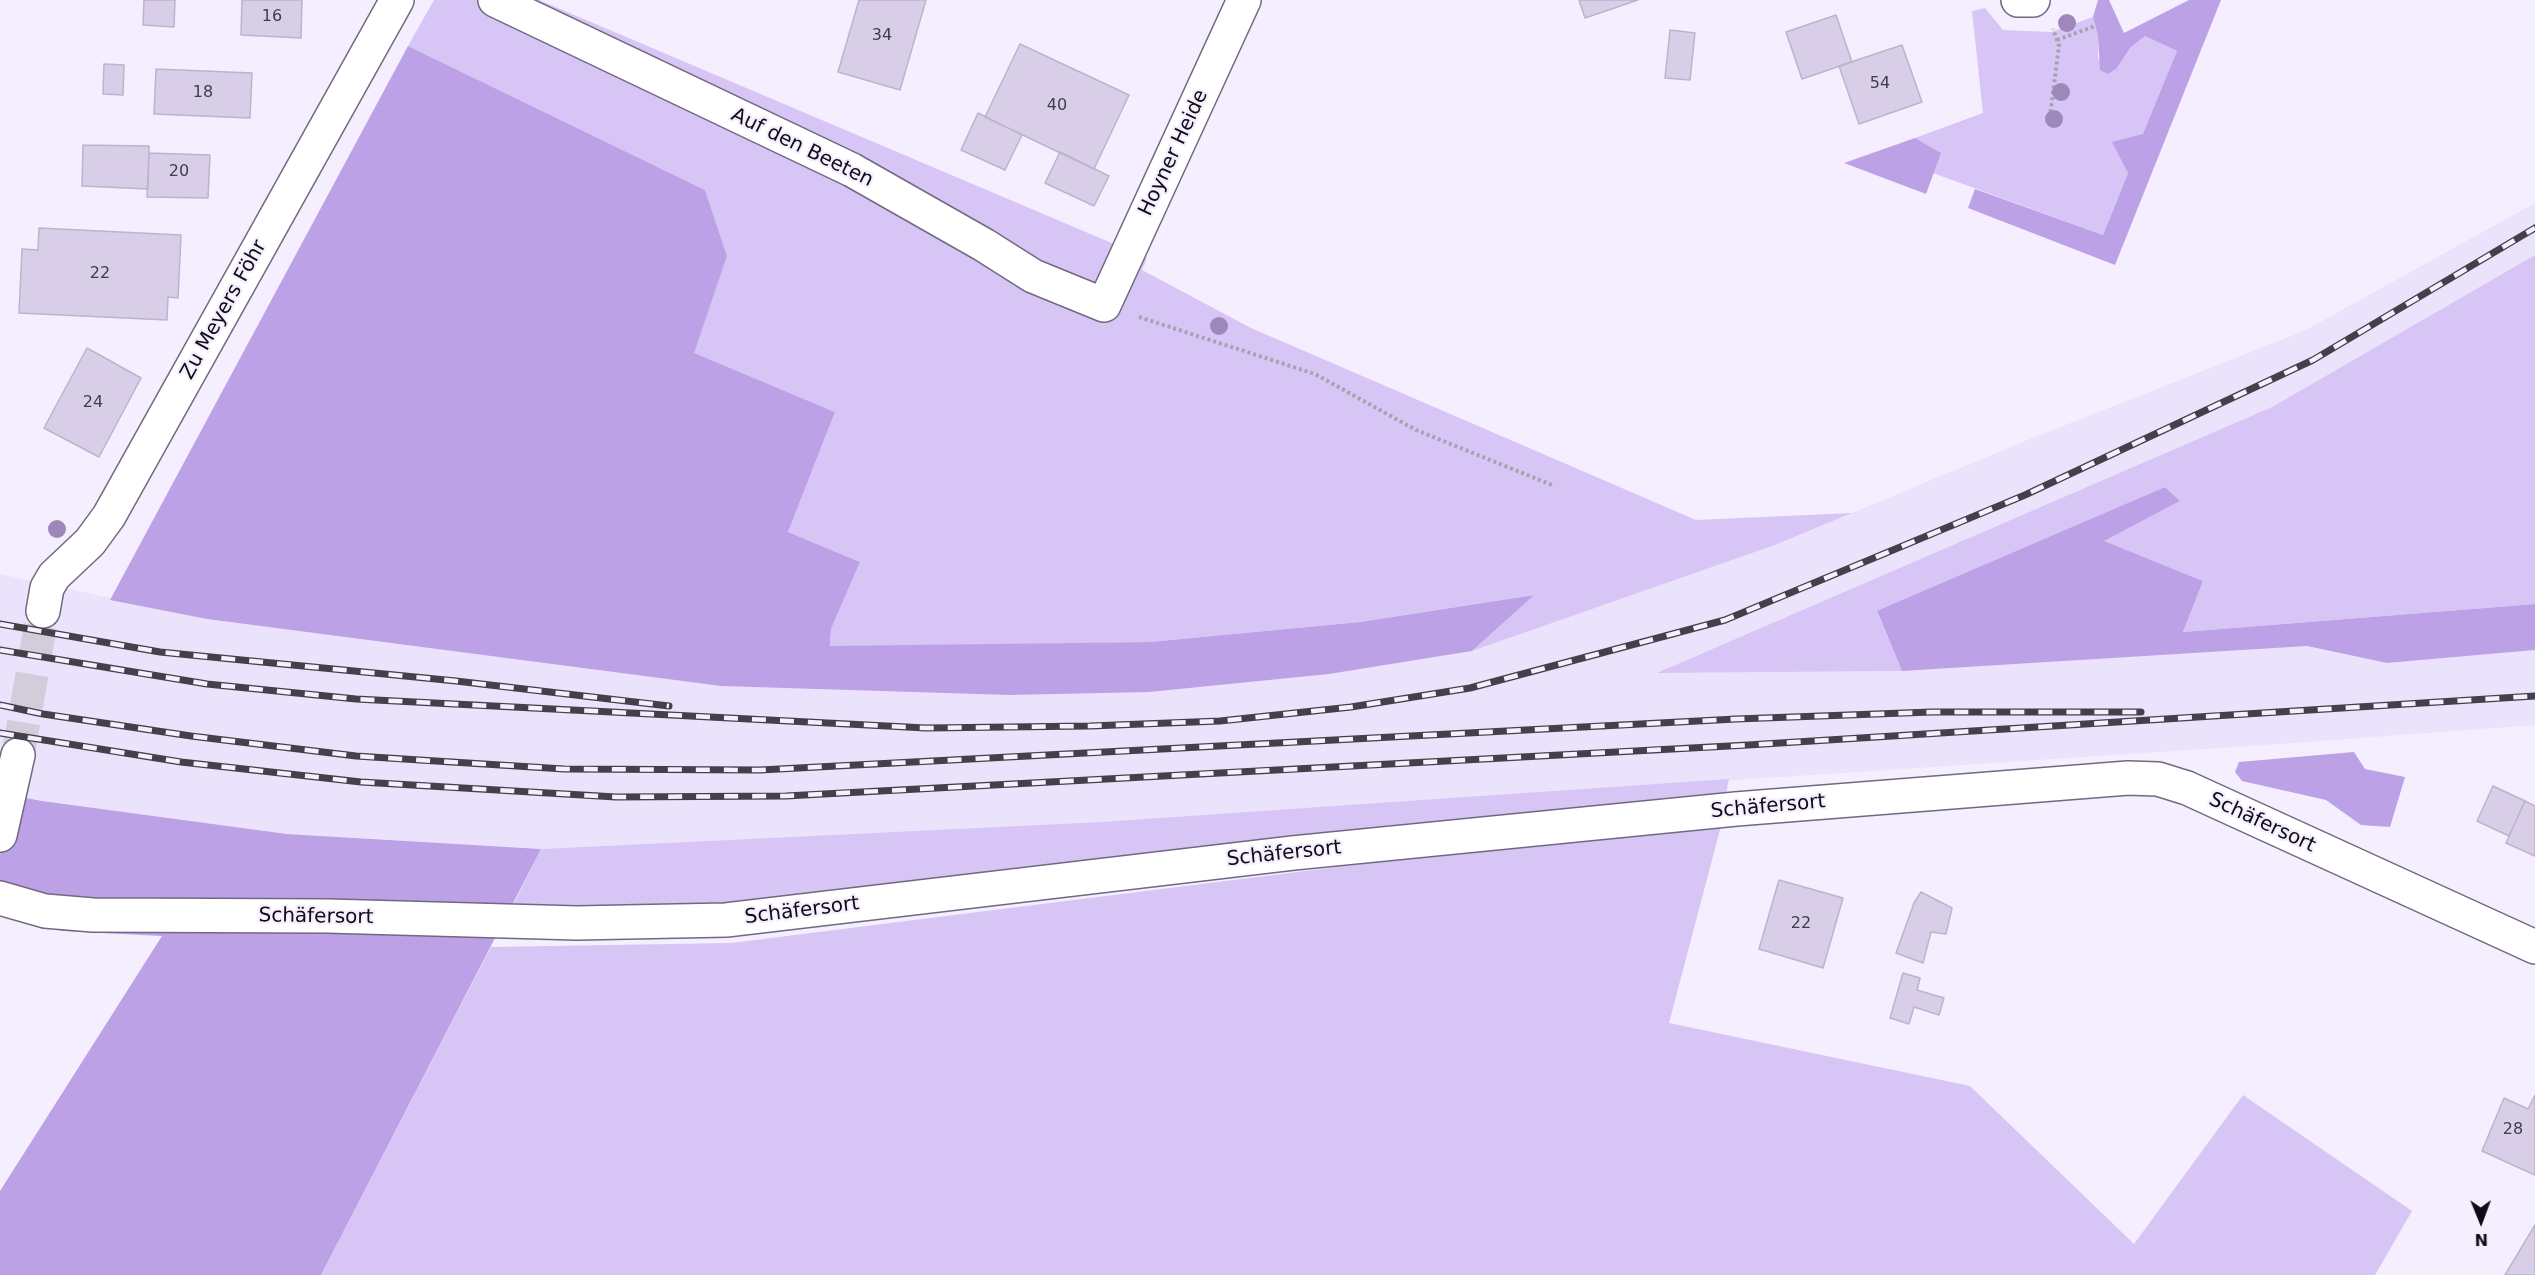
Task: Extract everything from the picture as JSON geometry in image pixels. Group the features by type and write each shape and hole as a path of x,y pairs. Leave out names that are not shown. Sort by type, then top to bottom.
{"street":[{"name":"Zu Meyers Föhr","path":"42,611 47,588 54,576 90,542 109,516 397,0"},
{"name":"Auf den Beeten","path":"495,0 852,170 984,245 1033,276 1104,305"},
{"name":"Hoyner Heide","path":"1104,305 1244,0"},
{"path":"2018,0 2042,11"},
{"path":"0,835 18,755"},
{"name":"Schäfersort","path":"0,897 45,911 93,915 328,916 577,923 726,920 1305,852 1736,809 2128,778 2158,779 2187,788 2535,947"}],"path":[{"path":"2042,11 2059,46 2049,124"},
{"path":"2057,40 2095,26"},
{"path":"1104,305 1315,374 1416,430 1552,485"}],"shaded area":[{"path":"434,0 539,0 1147,258 1142,270 1251,328 1696,520 1852,513 1775,545 1472,651 1533,595 1360,622 1150,642 830,647 831,629 860,562 788,532 835,412 693,353 727,256 705,190 408,46"},
{"path":"2098,0 2109,0 2124,33 2189,0 2221,0 2115,265 1968,208 1975,189 2103,235 2128,173 2112,142 2143,134 2177,51 2145,36 2130,48 2117,68 2108,74 2100,70 2098,36 2093,17"},
{"path":"1985,8 2003,30 2051,32 2093,17 2098,36 2098,59 2117,68 2130,48 2145,36 2177,51 2103,235 1933,173 1940,153 1915,138 1983,113 1972,11"},
{"path":"408,46 705,190 727,256 694,353 835,412 788,532 860,562 831,629 830,646 1150,642 1360,622 1534,595 1472,651 1329,674 1149,692 1009,695 721,686 207,619 110,600"},
{"path":"1915,138 1941,153 1926,194 1844,163"},
{"path":"2535,203 2535,255 2272,407 1659,673 1902,671 2307,646 2387,663 2535,650 2535,725 1101,822 541,849 287,834 42,801 0,793 0,574 207,619 721,686 1009,695 1163,690 1329,674 1472,651 1775,545 2030,439 2304,331"},
{"path":"2535,255 2535,604 2183,632 2203,581 2103,541 2180,501 2165,487 1877,612 1902,671 1657,673 2272,407"},
{"path":"2165,487 2180,501 2104,541 2203,581 2183,632 2535,604 2535,650 2387,663 2307,646 1902,671 1877,611"},
{"path":"2354,752 2365,769 2405,777 2390,827 2361,825 2326,800 2242,781 2235,772 2239,762"},
{"path":"1729,779 1725,799 1183,849 727,905 510,911 541,849 1101,822"},
{"path":"0,793 42,801 287,834 541,849 321,1275 0,1275 0,1191 162,936 62,931 0,912"},
{"path":"1722,822 1669,1023 1970,1086 2134,1244 2243,1095 2412,1211 2375,1275 321,1275 491,947 731,943 1377,862"}],"building":[{"path":"144,0 175,0 174,27 143,25"},
{"path":"242,0 302,0 301,38 241,35"},
{"path":"859,0 926,0 900,90 838,72"},
{"path":"1579,0 1638,0 1585,18"},
{"path":"1836,15 1852,62 1802,79 1786,32"},
{"path":"1670,30 1695,33 1690,80 1665,78"},
{"path":"1020,44 1129,95 1094,169 985,117"},
{"path":"1902,45 1922,102 1859,124 1839,66"},
{"path":"104,64 124,65 123,95 103,94"},
{"path":"156,69 252,73 250,118 154,114"},
{"path":"978,113 1022,135 1005,170 961,150"},
{"path":"83,145 149,146 148,189 82,186"},
{"path":"1060,152 1109,176 1094,206 1045,183"},
{"path":"149,153 210,155 208,198 147,197"},
{"path":"39,228 181,235 178,298 168,297 167,320 19,313 22,249 38,250"},
{"path":"87,348 141,378 99,457 44,428"},
{"path":"2493,786 2525,801 2509,836 2477,821"},
{"path":"2525,801 2535,806 2535,856 2506,843"},
{"path":"1779,880 1843,898 1823,968 1759,949"},
{"path":"1921,892 1952,908 1946,934 1931,932 1923,963 1896,953 1914,903"},
{"path":"1903,973 1920,978 1917,990 1944,998 1939,1015 1914,1007 1909,1024 1890,1018"},
{"path":"2535,1095 2535,1175 2482,1151 2504,1098 2528,1109"},
{"path":"2535,1225 2535,1275 2505,1275"}],"tunnel":[{"path":"18,755 43,611"}],"railway":[{"path":"0,650 207,684 356,699 926,728 1090,726 1220,721 1351,707 1470,688 1725,620 2025,495 2313,360 2535,228"},
{"path":"0,624 160,652 456,681 669,706"},
{"path":"0,733 181,762 361,782 616,797 786,796 1748,745 2535,696"},
{"path":"0,705 43,714 191,736 356,756 564,769 760,770 1736,719 1932,712 2141,712"}]}
